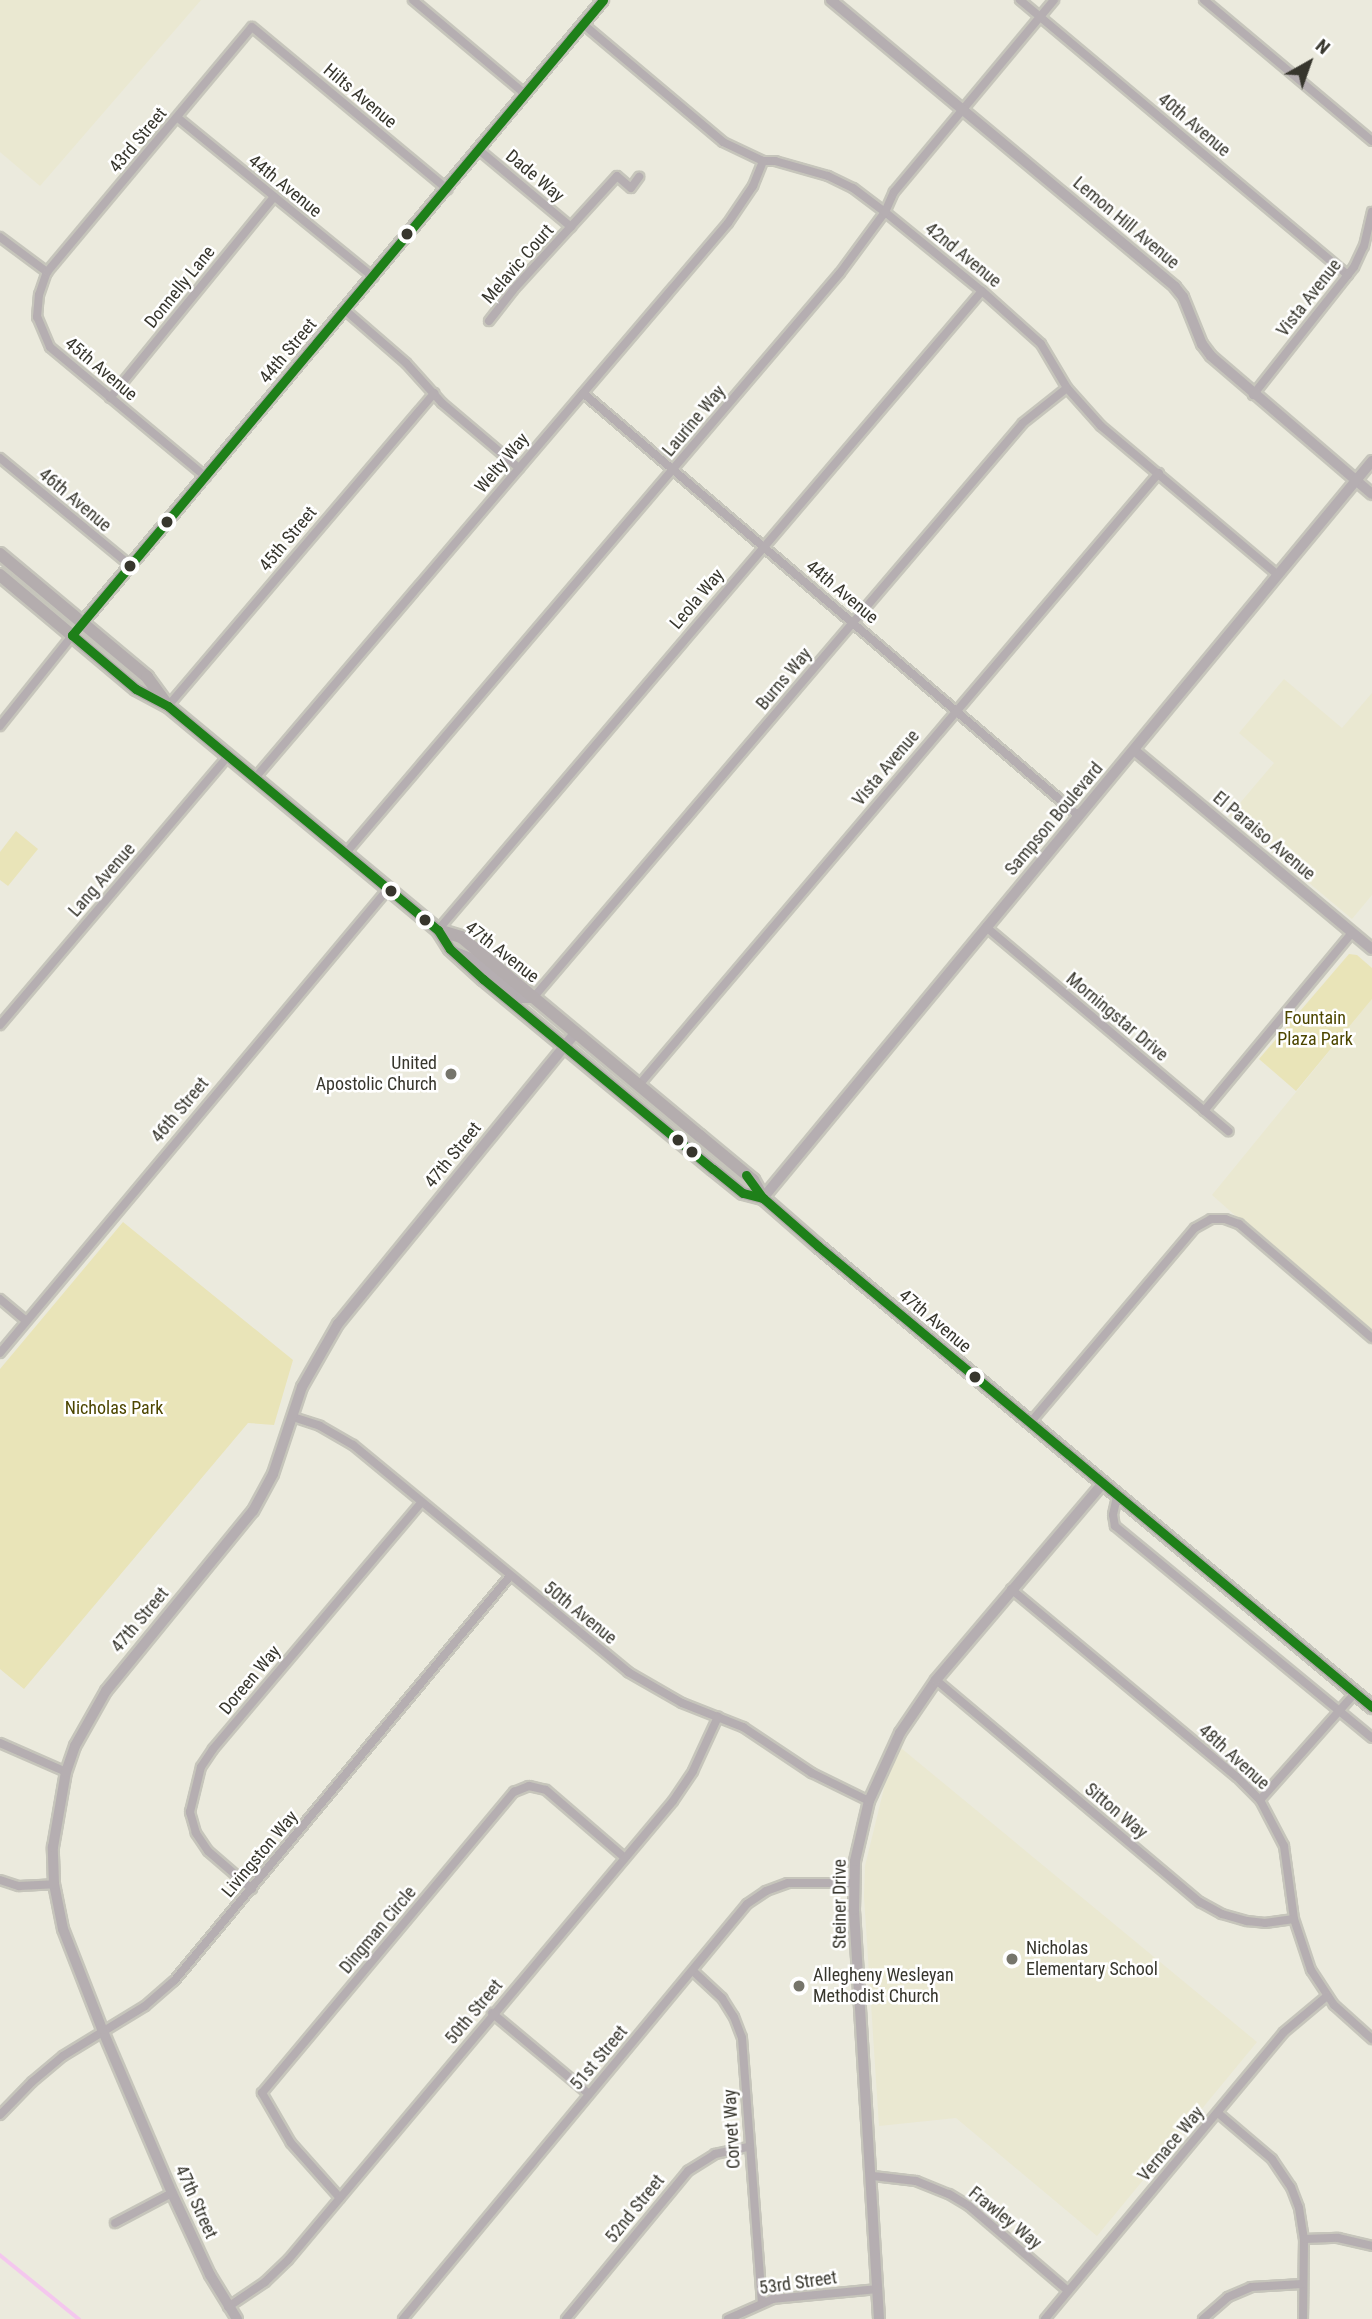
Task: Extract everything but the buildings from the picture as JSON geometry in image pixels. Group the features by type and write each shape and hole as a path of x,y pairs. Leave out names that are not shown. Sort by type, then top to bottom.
{"main road":[{"name":"47th Avenue","path":"0,554 147,677 168,706"},
{"name":"47th Avenue","path":"0,575 136,689 168,706 438,930 450,949 743,1194 762,1198"},
{"name":"47th Avenue","path":"438,930 461,937 639,1085 753,1180 762,1198 1117,1497 1372,1707"}],"street":[{"path":"413,0 524,93"},
{"name":"44th Street","path":"0,726 72,635 603,0"},
{"name":"Lemon Hill Avenue","path":"831,0 1175,286 1183,297 1202,344 1253,395 1372,494"},
{"name":"40th Avenue","path":"1020,0 1348,275"},
{"name":"Laurine Way","path":"345,854 840,273 885,212 894,192 1054,0"},
{"path":"1204,0 1372,141"},
{"name":"42nd Avenue","path":"583,24 711,134 763,161 775,161 828,176 853,188 885,212 982,291 1041,344 1067,388 1101,426 1277,574"},
{"name":"43rd Street","path":"47,272 252,27"},
{"name":"Hilts Avenue","path":"252,27 447,189"},
{"name":"44th Avenue","path":"178,118 373,278"},
{"name":"Dade Way","path":"479,150 571,226"},
{"name":"Welty Way","path":"255,778 728,223 753,186 763,161"},
{"name":"Melavic Court","path":"489,321 513,290 617,176 632,188 639,177"},
{"name":"Donnelly Lane","path":"110,398 274,197"},
{"name":"Vista Avenue","path":"1253,395 1348,275 1364,246 1372,212"},
{"path":"0,237 47,272"},
{"name":"45th Avenue","path":"47,272 37,306 44,338 50,348 206,477"},
{"name":"Leola Way","path":"438,930 982,291"},
{"path":"345,310 406,362 434,393 519,468"},
{"name":"Burns Way","path":"533,998 1023,423 1067,388"},
{"name":"45th Street","path":"168,706 434,393"},
{"name":"44th Avenue","path":"583,393 1079,816"},
{"name":"46th Avenue","path":"0,458 131,566"},
{"name":"Sampson Boulevard","path":"762,1198 1372,461"},
{"name":"Vista Avenue","path":"639,1085 1158,472"},
{"name":"El Paraiso Avenue","path":"1134,750 1372,949"},
{"name":"Lang Avenue","path":"0,1025 228,756"},
{"name":"46th Street","path":"0,1353 388,889"},
{"name":"Morningstar Drive","path":"986,928 1228,1131"},
{"path":"1204,1111 1352,933"},
{"path":"450,949 473,959 520,998 533,998"},
{"name":"47th Street","path":"237,2319 209,2275 102,2029 63,1929 54,1884 55,1820 66,1772 75,1746 106,1691 253,1511 273,1474 313,1364 338,1324 575,1033"},
{"path":"1030,1423 1195,1228 1211,1219 1225,1219 1239,1224 1372,1339"},
{"path":"0,1299 26,1321"},
{"name":"50th Avenue","path":"293,1417 338,1435 628,1672 662,1693 762,1738 812,1773 869,1801"},
{"name":"Steiner Drive","path":"879,2319 855,1883 855,1861 869,1801 900,1733 936,1679 1102,1484"},
{"path":"1117,1497 1113,1515 1115,1526 1372,1738"},
{"name":"Doreen Way","path":"252,1889 208,1851 196,1833 190,1812 201,1767 213,1749 421,1503"},
{"name":"Livingston Way","path":"0,2115 32,2082 102,2029 124,2020 165,1990 252,1889 510,1576"},
{"name":"48th Avenue","path":"1011,1588 1237,1777 1260,1801 1283,1846 1294,1919 1306,1959 1327,1996 1342,2014 1372,2039"},
{"name":"Sitton Way","path":"936,1679 1200,1902 1222,1914 1247,1921 1265,1923 1294,1919"},
{"path":"1260,1801 1355,1693"},
{"name":"50th Street","path":"228,2306 278,2270 625,1858 687,1781 718,1717"},
{"path":"0,1743 66,1772"},
{"name":"Dingman Circle","path":"340,2198 291,2143 262,2093 497,1812 514,1792 522,1787 538,1787 625,1858"},
{"path":"0,1880 19,1886 54,1884"},
{"name":"51st Street","path":"403,2319 740,1912 766,1891 799,1882 855,1883"},
{"name":"Corvet Way","path":"693,1971 722,1997 738,2027 744,2049 748,2147 762,2302"},
{"name":"Vernace Way","path":"1045,2319 1284,2032 1327,1996"},
{"path":"492,2013 589,2094"},
{"path":"1218,2113 1282,2172 1299,2208 1304,2239 1303,2319"},
{"name":"52nd Street","path":"566,2319 688,2171 715,2154 748,2147"},
{"name":"Frawley Way","path":"873,2176 916,2181 949,2194 969,2206 1068,2291"},
{"path":"115,2223 173,2193"},
{"path":"1304,2239 1338,2238 1372,2246"},
{"path":"1203,2319 1228,2297 1251,2287 1302,2284"},
{"name":"53rd Street","path":"728,2319 762,2302 796,2295 877,2289"}],"shaded area":[{"path":"0,0 201,0 40,186 0,152"},
{"path":"1284,679 1342,728 1372,693 1372,895 1352,919 1229,816 1274,763 1239,733"},
{"path":"1372,999 1372,1336 1212,1195"},
{"name":"Nicholas Elementary School","path":"901,1748 1257,2042 1097,2236 956,2118 879,2126 864,1897 865,1866 885,1784"}],"green space":[{"path":"16,831 38,849 8,886 0,880 0,852"},
{"name":"Fountain Plaza Park","path":"1349,954 1357,955 1372,968 1372,999 1296,1091 1259,1059"},
{"name":"Nicholas Park","path":"123,1222 293,1360 274,1425 248,1423 24,1689 0,1669 0,1369"}],"waterway":[{"path":"0,2255 79,2319"}],"transit line":[{"path":"603,0 72,635 136,689 168,706 438,930 450,949 483,979 713,1169 743,1193 763,1198"},
{"path":"746,1175 763,1198 818,1246 1372,1707"}],"place":[{"name":"United Apostolic Church","path":"451,1074"},
{"name":"Nicholas Elementary School","path":"1012,1959"},
{"name":"Allegheny Wesleyan Methodist Church","path":"799,1986"}]}
